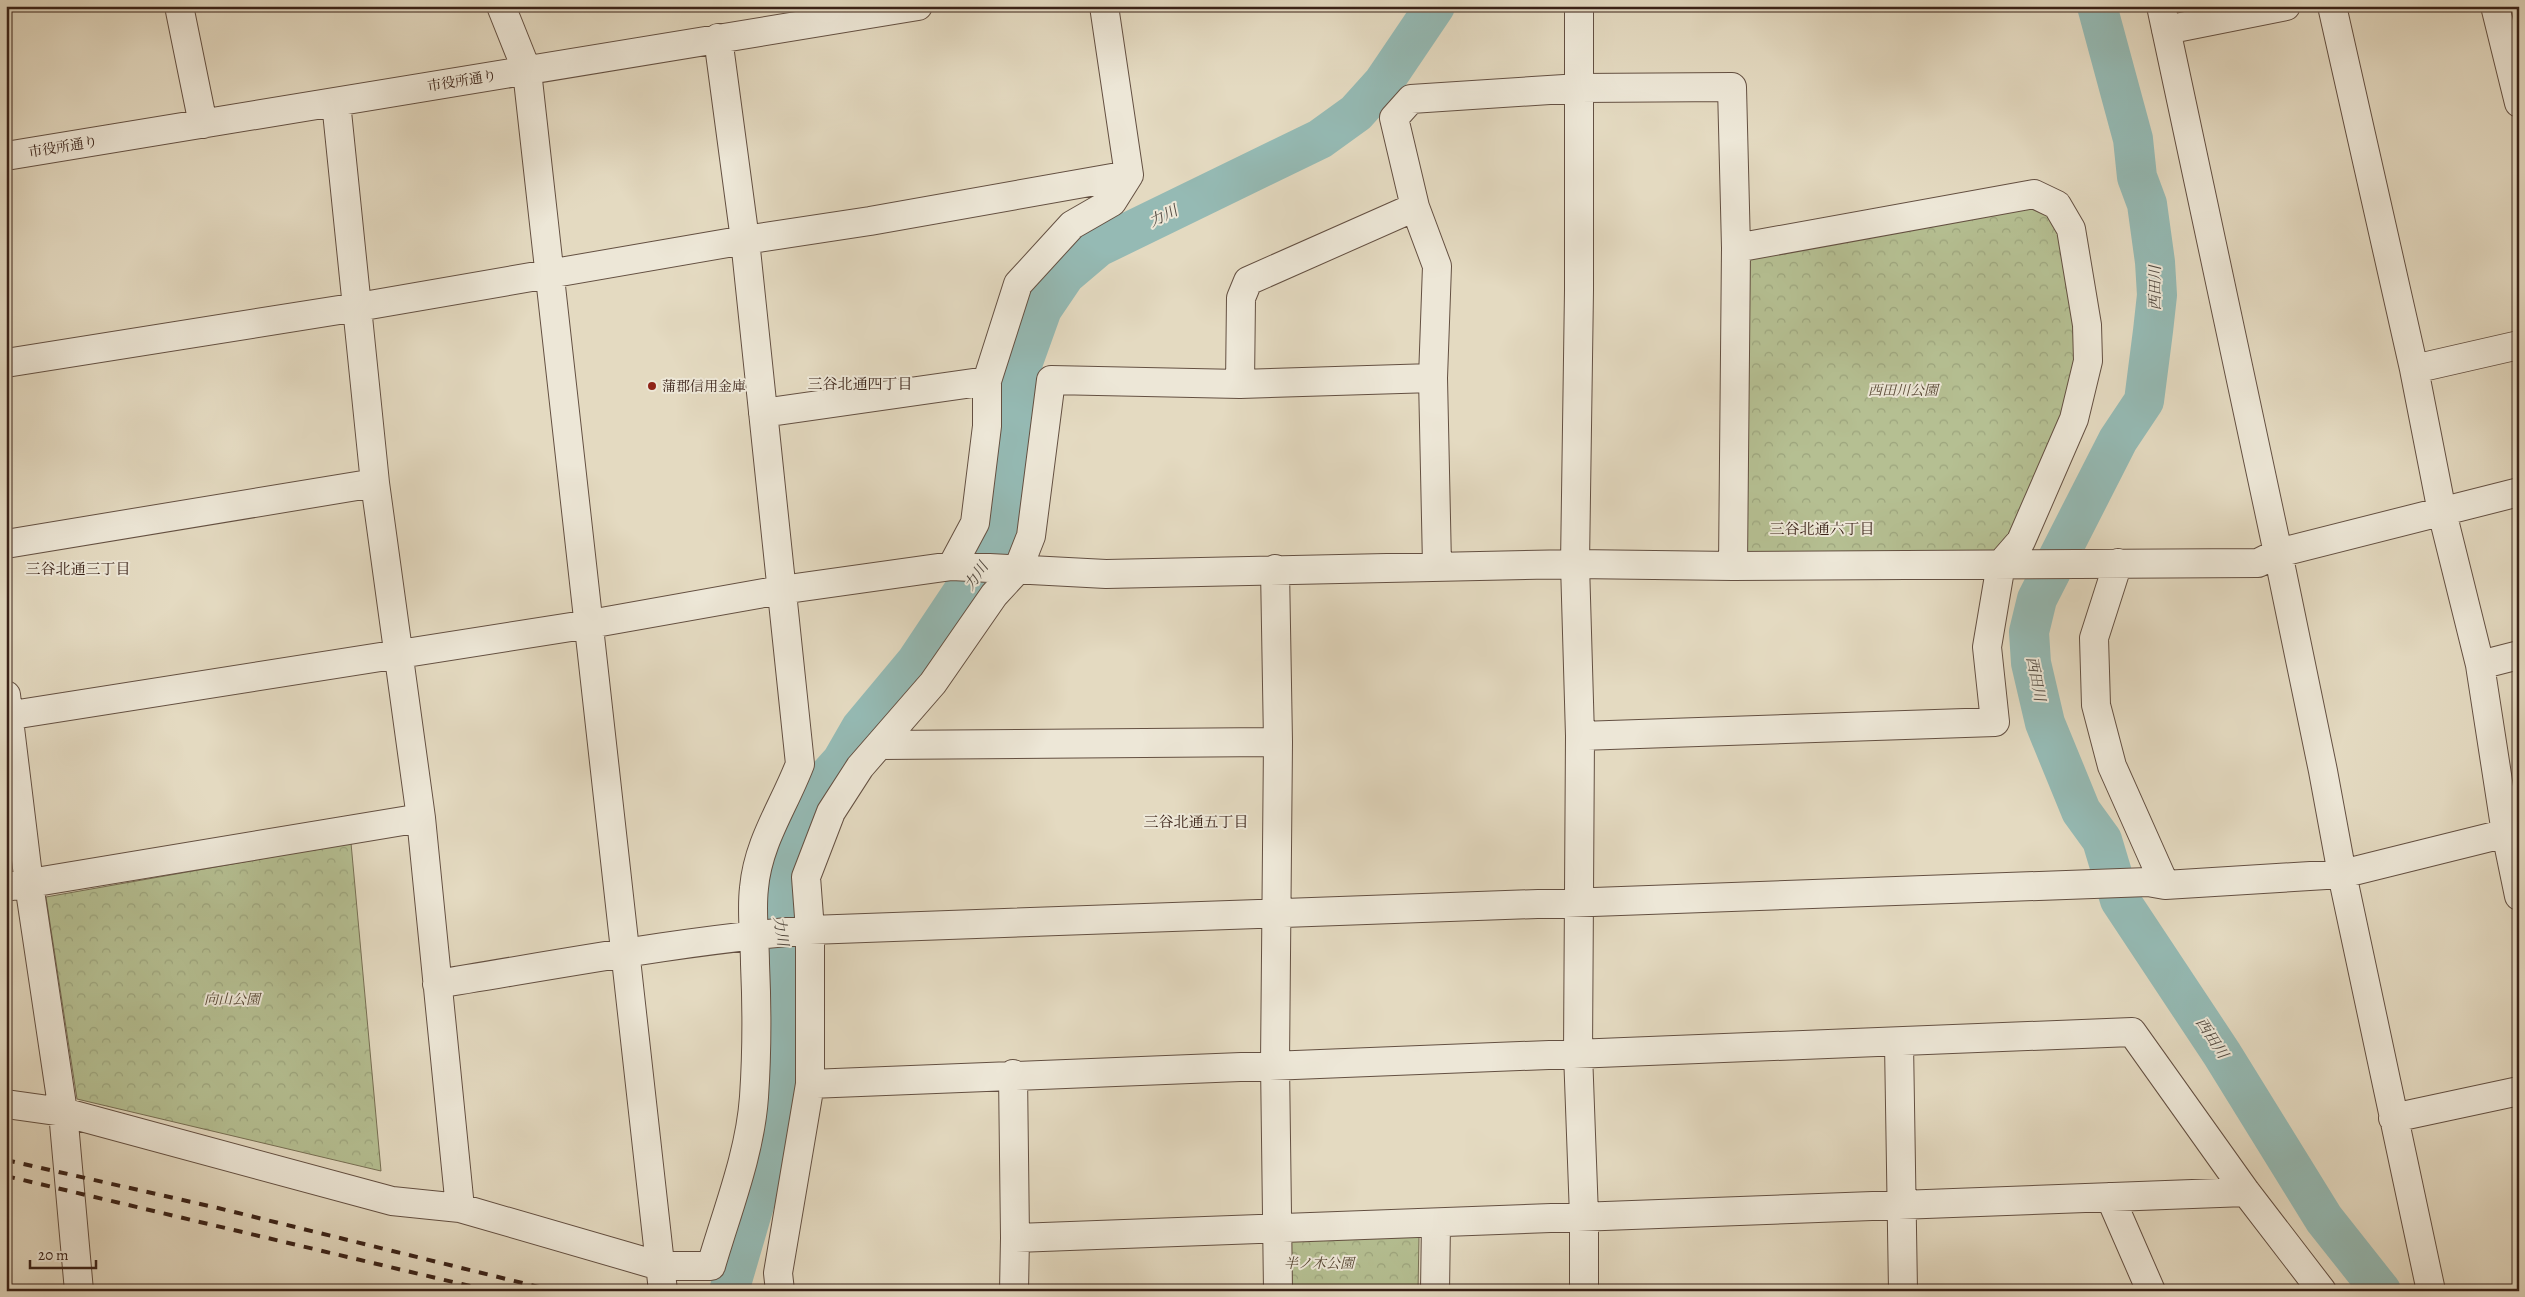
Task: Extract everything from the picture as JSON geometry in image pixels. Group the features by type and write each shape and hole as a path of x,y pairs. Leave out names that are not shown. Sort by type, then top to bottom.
{"street":[{"path":"179,6 203,124"},
{"path":"500,6 527,70 662,1278"},
{"name":"市役所通り","path":"6,156 718,38 854,11 918,6"},
{"path":"957,566 974,523 987,426 987,381 1018,284 1072,225 1112,202 1129,175 1104,6"},
{"path":"1579,6 1580,88 1575,564 1580,736 1578,1053 1584,1216 1584,1291"},
{"path":"2286,6 2163,18 2278,553 2323,771 2342,874 2429,1281"},
{"path":"2332,6 2414,369 2442,512 2480,665 2512,832 2519,896"},
{"path":"2495,6 2519,103"},
{"path":"6,1104 63,1112 392,1202 460,1208 662,1278 711,1266 742,1163 754,1099 758,934 754,888 761,853 774,817 792,786 800,764 745,240 718,38"},
{"path":"1437,565 1433,378 1437,266 1415,207 1394,118 1411,100 1580,88 1732,86 1736,248 1733,566"},
{"path":"336,102 375,483 421,818 460,1208"},
{"path":"6,363 358,307 745,240 870,221 1129,175"},
{"path":"1580,736 1995,722 1986,647 2008,565 2021,541 2074,419 2088,361 2087,325 2071,229 2056,204 2034,194 1736,248"},
{"path":"1240,384 1241,298 1248,281 1415,207"},
{"path":"2414,369 2519,346"},
{"path":"780,1291 778,1273 810,1084 810,930 806,904 806,877 831,812 860,767 933,683 1012,569 1032,536 1051,380 1240,384 1433,378"},
{"path":"763,413 987,381"},
{"path":"6,544 375,483"},
{"path":"79,1291 63,1112 18,885 7,709 398,655 590,624 781,590 957,566 1106,574 1437,565 1733,566 2008,565 2122,562 2258,563 2278,553 2519,492"},
{"path":"2122,562 2094,638 2096,704 2112,766 2156,884"},
{"path":"1275,569 1278,742 1275,1063 1278,1291"},
{"path":"2480,665 2519,654"},
{"path":"880,745 1278,742"},
{"path":"18,885 421,818"},
{"path":"437,984 626,953 758,934 810,930 2065,885 2156,884 2342,874 2512,832"},
{"path":"810,1084 1275,1063 1899,1043 2132,1032 2246,1192 2322,1291"},
{"path":"1899,1043 1904,1291"},
{"path":"1013,1074 1014,1291"},
{"path":"2393,1118 2519,1091"},
{"path":"1015,1238 2246,1192"},
{"path":"2110,1197 2151,1291"},
{"path":"1435,1291 1436,1223"}],"green space":[{"name":"西田川公園","path":"2057,205 2088,361 2001,564 1733,566 1736,248"},
{"name":"向山公園","path":"351,843 381,1171 77,1099 46,897"},
{"name":"半ノ木公園","path":"1282,1234 1419,1237 1418,1291 1285,1291"}],"waterway":[{"name":"力川","path":"729,1291 777,1126 786,1044 786,963 774,884 801,807 842,761 861,728 916,662 962,593 997,546 1007,511 1023,362 1042,309 1065,275 1098,247 1320,139 1356,113 1383,83 1435,6"},
{"name":"西田川","path":"2097,6 2133,139 2137,177 2147,204 2155,262 2157,295 2144,401 2118,440 2037,599 2029,632 2031,663 2045,723 2081,811 2102,840 2120,900 2222,1054 2324,1219 2381,1291"}],"railway":[{"path":"6,1160 218,1208 555,1291"},
{"path":"6,1176 491,1291"}],"place":[{"name":"蒲郡信用金庫","path":"652,386"}],"district":[{"name":"三谷北通四丁目","path":"860,384"},
{"name":"三谷北通六丁目","path":"1822,529"},
{"name":"三谷北通三丁目","path":"78,569"},
{"name":"三谷北通五丁目","path":"1196,822"}]}
